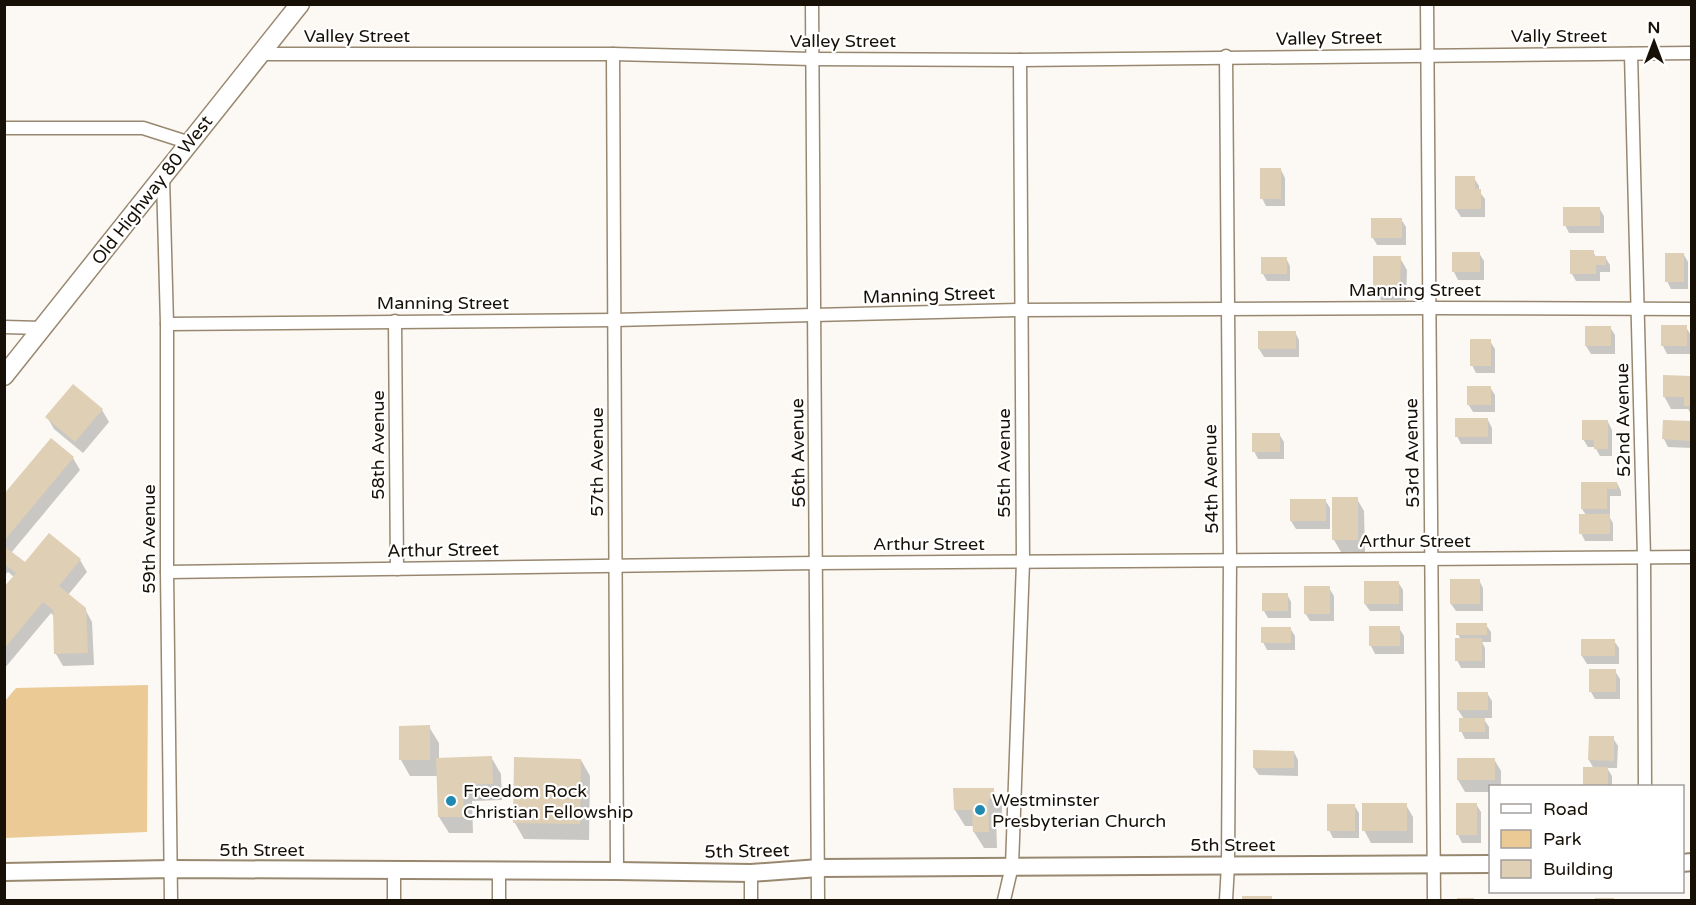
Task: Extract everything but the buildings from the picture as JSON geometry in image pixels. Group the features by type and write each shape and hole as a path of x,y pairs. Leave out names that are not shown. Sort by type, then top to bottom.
{"main road":[{"name":"Old Highway 80 West","path":"4,376 300,4"}],"street":[{"name":"56th Avenue","path":"812,4 818,900"},
{"name":"53rd Avenue","path":"1426,4 1434,900"},
{"name":"Valley Street","path":"260,54 613,54 812,59 1020,60 1427,55"},
{"name":"57th Avenue","path":"613,54 617,871"},
{"name":"52nd Avenue","path":"1631,54 1644,557 1646,785"},
{"name":"Vally Street","path":"1427,55 1692,54"},
{"name":"54th Avenue","path":"1226,57 1230,560 1226,900"},
{"name":"55th Avenue","path":"1004,900 1012,866 1023,562 1020,60"},
{"path":"4,128 143,128 190,143"},
{"name":"59th Avenue","path":"163,178 167,324 171,900"},
{"name":"Manning Street","path":"167,324 614,320 1022,310 1692,309"},
{"name":"58th Avenue","path":"395,321 397,569"},
{"path":"4,327 42,328"},
{"name":"Arthur Street","path":"167,572 817,563 1692,557"},
{"name":"5th Street","path":"4,872 171,869 751,873 819,868 1489,864"},
{"path":"394,870 394,900"},
{"path":"499,872 499,900"},
{"path":"751,873 751,900"}],"green space":[{"path":"148,685 147,832 5,838 5,701 16,688"}],"place":[{"name":"Freedom Rock Christian Fellowship","path":"451,801"},
{"name":"Westminster Presbyterian Church","path":"980,810"}]}
